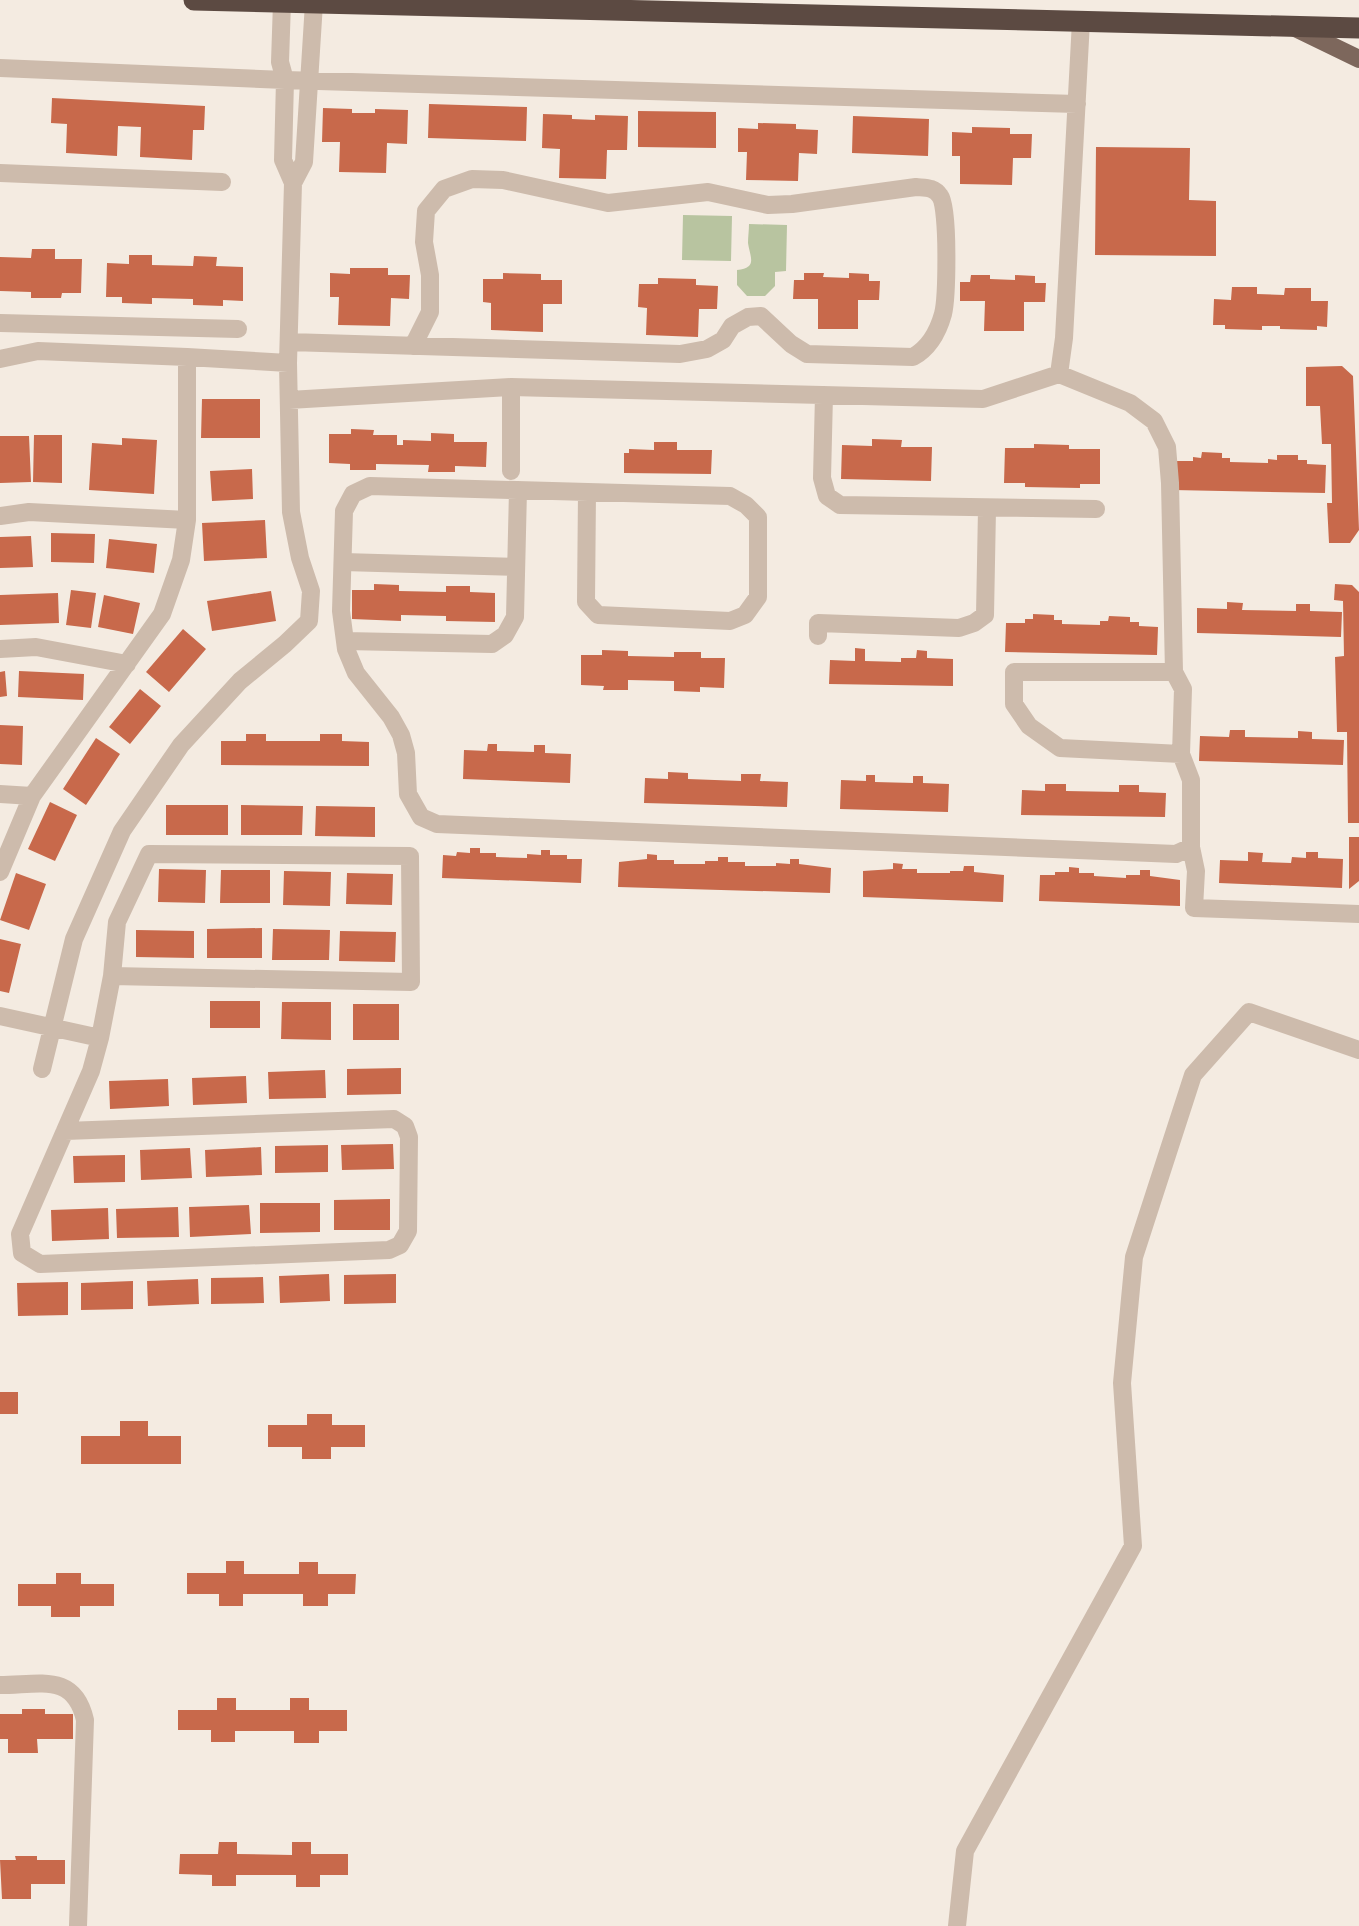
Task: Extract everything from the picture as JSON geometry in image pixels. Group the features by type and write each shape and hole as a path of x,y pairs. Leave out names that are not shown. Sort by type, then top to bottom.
{"highway":[{"path":"194,0 1359,28"}],"main road":[{"path":"1290,26 1359,59"}],"street":[{"path":"42,1069 74,939 122,831 181,745 240,681 309,621 311,591 300,558 291,512 288,363 293,183 283,160 285,80 280,62 282,2"},
{"path":"293,183 304,162 314,3"},
{"path":"1059,374 1064,338 1081,21"},
{"path":"0,68 285,80 1077,104"},
{"path":"0,173 222,181"},
{"path":"289,342 413,346 680,354 706,349 723,340 732,326 748,317 761,316 791,344 807,354 913,357 926,349 944,313 946,214 941,197 933,189 916,187 792,204 768,205 708,192 608,203 503,180 472,179 444,189 426,211 425,242 430,275 430,312 413,346"},
{"path":"0,323 238,329"},
{"path":"0,359 38,351 288,363"},
{"path":"0,872 32,796 162,614 181,560 187,520 187,357"},
{"path":"289,400 512,387 983,399 1059,374 1130,403 1154,421 1167,447 1171,483 1174,672 1183,689 1181,754 1191,780 1191,847 1196,871 1195,908 1359,914"},
{"path":"512,387 512,471"},
{"path":"824,395 822,478 827,496 840,505 1096,509"},
{"path":"587,492 586,602 598,615 730,621 745,615 758,597 758,517 746,505 730,496 518,490 370,486 353,494 344,511 341,611 345,640 356,673 391,717 401,735 406,753 408,794 421,817 437,824 1176,854 1191,847"},
{"path":"345,640 492,644 505,635 515,617 518,490"},
{"path":"818,636 818,623 960,628 985,615 987,509"},
{"path":"0,516 29,512 187,520"},
{"path":"343,562 516,567"},
{"path":"0,649 36,647 127,664"},
{"path":"1174,672 1014,671 1014,704 1029,726 1060,748 1181,754"},
{"path":"0,794 32,796"},
{"path":"65,1131 394,1119 405,1126 410,1137 408,1231 400,1245 389,1250 40,1264 22,1253 20,1234 91,1071 112,976 117,922 149,854 410,856 411,982 112,976"},
{"path":"957,1926 965,1851 1133,1546 1122,1383 1134,1257 1193,1075 1248,1012 1359,1050"},
{"path":"0,1016 100,1038"},
{"path":"0,1685 61,1685 74,1694 81,1705 85,1720 78,1926"}],"green space":[{"path":"683,215 732,216 731,261 682,260"},
{"path":"749,224 787,225 786,271 775,272 775,286 765,296 747,296 737,285 737,270 748,267 751,261"}],"building":[{"path":"52,98 205,106 204,130 193,130 192,160 140,157 141,127 118,126 117,156 66,153 67,124 51,123"},
{"path":"429,104 527,107 526,141 428,138"},
{"path":"323,108 352,109 352,113 375,113 375,109 408,110 407,144 387,143 386,173 339,172 340,142 322,142"},
{"path":"638,111 716,112 716,148 638,147"},
{"path":"543,114 572,115 572,119 595,120 595,115 628,116 627,150 607,150 606,179 559,178 560,149 542,148"},
{"path":"853,116 929,119 928,156 852,153"},
{"path":"758,123 796,124 796,129 818,130 817,154 799,153 798,181 746,180 747,152 738,152 738,128 758,129"},
{"path":"972,127 1010,128 1010,134 1032,134 1031,158 1013,158 1012,185 960,184 960,156 952,156 952,132 972,133"},
{"path":"1096,147 1190,148 1189,200 1216,201 1216,256 1095,255"},
{"path":"32,249 55,249 55,259 82,259 81,293 62,293 61,298 31,298 31,292 0,291 0,257 31,258"},
{"path":"129,255 152,255 152,265 193,266 194,256 217,257 216,266 243,267 243,301 223,300 223,306 193,305 193,299 152,298 152,304 122,303 122,297 106,297 107,263 129,264"},
{"path":"350,268 388,268 388,275 410,275 409,299 391,298 390,326 338,325 339,297 330,297 330,273 350,274"},
{"path":"503,273 541,274 541,280 562,280 562,304 543,304 543,332 491,330 491,303 483,302 483,279 503,279"},
{"path":"804,273 824,273 823,277 849,278 849,273 869,274 869,281 880,281 879,300 858,300 858,329 818,329 818,299 793,299 794,280 804,280"},
{"path":"971,275 990,275 990,279 1015,280 1015,275 1035,276 1035,283 1046,283 1045,302 1024,302 1024,331 984,331 985,301 960,301 960,282 970,282"},
{"path":"658,278 696,279 696,285 718,286 717,309 699,309 698,337 646,335 647,308 638,307 639,284 658,284"},
{"path":"1232,287 1257,287 1257,294 1284,295 1285,288 1311,288 1311,301 1328,301 1327,327 1317,326 1317,330 1262,326 1262,330 1225,329 1225,325 1213,325 1214,299 1231,300"},
{"path":"1342,366 1353,376 1359,530 1350,543 1329,543 1327,503 1332,503 1331,444 1322,444 1320,406 1306,406 1306,367"},
{"path":"202,399 260,399 260,438 201,438"},
{"path":"351,429 374,430 373,435 397,435 397,445 403,445 403,440 431,441 431,433 454,434 454,442 487,442 486,467 455,466 455,472 428,472 429,465 376,464 376,470 350,470 350,464 329,463 329,434 351,434"},
{"path":"34,435 62,435 62,483 33,482"},
{"path":"0,436 29,436 31,482 0,483"},
{"path":"122,438 157,440 154,494 89,490 92,443 122,445"},
{"path":"872,439 902,440 901,447 932,447 931,481 841,479 842,445 872,446"},
{"path":"654,442 677,442 677,450 712,450 711,474 624,473 624,453 629,453 629,449 654,450"},
{"path":"1034,444 1069,445 1069,449 1100,449 1100,484 1080,484 1080,488 1025,487 1025,483 1004,483 1005,448 1034,448"},
{"path":"1202,452 1222,453 1222,458 1230,458 1230,462 1268,463 1268,459 1277,460 1277,455 1298,455 1298,460 1307,460 1307,464 1326,465 1325,493 1173,490 1174,461 1193,461 1193,457 1201,458"},
{"path":"252,469 253,499 212,501 210,471"},
{"path":"265,520 267,558 204,561 202,523"},
{"path":"51,533 95,534 94,563 51,562"},
{"path":"31,536 33,567 0,568 0,537"},
{"path":"109,539 157,544 154,573 106,568"},
{"path":"374,584 399,585 399,591 446,592 446,586 470,586 470,592 495,593 495,622 446,621 446,616 401,615 401,621 352,619 352,590 374,590"},
{"path":"1335,584 1352,585 1359,592 1359,823 1348,823 1347,732 1337,732 1335,657 1344,656 1343,601 1334,600"},
{"path":"71,590 96,593 91,628 66,625"},
{"path":"271,591 276,621 212,631 207,601"},
{"path":"58,593 59,623 0,625 0,595"},
{"path":"104,595 140,603 133,634 98,627"},
{"path":"1227,602 1243,603 1242,610 1296,611 1296,604 1310,604 1310,611 1342,612 1341,637 1197,633 1197,608 1227,609"},
{"path":"1033,614 1054,615 1054,620 1062,620 1062,624 1100,625 1100,621 1108,621 1109,616 1130,617 1130,622 1139,622 1139,626 1158,627 1157,655 1005,652 1006,623 1025,623 1025,619 1033,619"},
{"path":"183,629 206,649 169,692 146,672"},
{"path":"855,648 865,649 865,661 901,662 901,658 916,658 917,650 927,651 927,658 953,659 953,686 829,684 830,660 855,661"},
{"path":"602,650 628,651 628,656 674,657 674,652 701,652 701,658 725,658 724,688 700,687 700,692 674,691 674,681 628,680 628,690 603,690 604,686 581,685 581,655 602,655"},
{"path":"5,671 7,696 0,697 0,672"},
{"path":"19,671 84,674 83,700 18,697"},
{"path":"140,689 161,706 130,744 109,727"},
{"path":"0,725 23,726 22,765 0,764"},
{"path":"1230,730 1245,730 1245,737 1298,738 1298,731 1312,732 1312,739 1344,740 1343,765 1199,761 1200,736 1229,737"},
{"path":"246,734 266,734 266,741 320,741 320,734 342,734 342,741 369,742 369,766 221,765 221,741 246,741"},
{"path":"96,738 120,754 86,805 63,789"},
{"path":"488,744 497,744 497,751 534,752 534,745 545,745 545,753 571,754 570,783 463,779 464,750 487,751"},
{"path":"668,772 688,773 688,779 741,781 741,774 761,774 760,781 788,782 787,807 644,803 645,778 668,779"},
{"path":"866,775 875,775 875,782 913,783 913,776 923,776 923,783 949,784 948,812 840,809 841,780 866,781"},
{"path":"1045,784 1066,784 1066,791 1119,792 1119,785 1139,785 1139,792 1166,793 1165,817 1021,815 1022,790 1045,791"},
{"path":"50,802 77,815 55,861 28,849"},
{"path":"166,805 228,805 228,835 166,835"},
{"path":"241,805 303,806 302,835 241,835"},
{"path":"316,806 375,807 375,837 315,836"},
{"path":"1349,837 1359,837 1359,881 1349,889"},
{"path":"470,848 480,848 480,853 496,853 496,857 527,858 527,854 541,855 541,850 550,850 550,855 567,855 567,859 582,859 581,883 442,878 443,855 470,853"},
{"path":"1248,852 1263,853 1262,862 1291,863 1292,857 1306,858 1306,852 1318,852 1318,858 1343,859 1342,888 1219,883 1220,860 1248,861"},
{"path":"647,854 657,855 657,860 674,860 674,864 705,864 705,861 718,861 718,857 728,857 728,862 745,862 745,866 776,866 776,863 790,864 790,859 799,859 799,864 831,868 830,893 618,887 619,862 647,859"},
{"path":"893,863 903,864 902,869 917,869 917,873 950,873 963,871 964,866 974,866 974,872 1004,875 1003,902 863,897 863,871 893,869"},
{"path":"1069,867 1079,868 1079,873 1094,873 1094,876 1126,878 1126,875 1140,875 1140,870 1150,870 1150,876 1180,880 1180,906 1039,901 1040,875 1069,872"},
{"path":"159,869 206,870 205,903 158,902"},
{"path":"221,870 270,870 270,903 220,903"},
{"path":"284,871 331,872 330,906 283,905"},
{"path":"16,873 46,884 29,930 0,920"},
{"path":"347,873 393,874 392,905 346,904"},
{"path":"262,928 262,958 207,958 207,929"},
{"path":"273,929 330,930 329,960 272,960"},
{"path":"136,930 194,931 194,958 136,957"},
{"path":"340,931 396,932 395,962 339,961"},
{"path":"0,939 21,944 9,993 0,991"},
{"path":"210,1001 260,1001 260,1028 210,1028"},
{"path":"282,1002 331,1002 331,1040 281,1039"},
{"path":"353,1004 399,1004 399,1040 353,1040"},
{"path":"401,1068 401,1094 347,1095 347,1069"},
{"path":"325,1070 326,1098 269,1099 268,1072"},
{"path":"246,1076 247,1103 193,1105 192,1078"},
{"path":"168,1079 169,1106 110,1109 109,1081"},
{"path":"393,1144 394,1169 342,1170 341,1145"},
{"path":"328,1145 328,1172 275,1173 275,1146"},
{"path":"261,1147 262,1175 206,1177 205,1150"},
{"path":"190,1148 192,1178 141,1180 140,1150"},
{"path":"125,1155 125,1182 74,1183 73,1156"},
{"path":"390,1199 390,1230 334,1230 334,1200"},
{"path":"260,1203 320,1203 320,1232 260,1233"},
{"path":"249,1205 251,1234 190,1237 189,1207"},
{"path":"178,1207 179,1237 117,1238 116,1209"},
{"path":"108,1208 109,1239 52,1241 51,1210"},
{"path":"329,1274 330,1301 280,1303 279,1276"},
{"path":"396,1274 396,1303 344,1304 344,1275"},
{"path":"263,1277 264,1303 211,1304 211,1278"},
{"path":"198,1279 199,1304 148,1306 147,1281"},
{"path":"133,1281 133,1309 81,1310 81,1283"},
{"path":"68,1282 68,1315 18,1316 17,1283"},
{"path":"0,1392 18,1392 18,1414 0,1414"},
{"path":"307,1414 332,1414 332,1425 365,1425 365,1447 331,1447 331,1459 302,1459 302,1447 268,1447 268,1425 307,1425"},
{"path":"120,1421 148,1421 148,1436 181,1436 181,1464 81,1464 81,1436 120,1436"},
{"path":"226,1561 244,1561 244,1574 299,1574 299,1562 318,1562 318,1574 356,1574 355,1594 328,1594 328,1606 303,1606 303,1594 243,1594 243,1606 219,1606 219,1594 187,1594 187,1573 226,1573"},
{"path":"56,1573 81,1573 81,1584 114,1584 114,1606 80,1606 80,1617 51,1617 51,1606 18,1606 18,1584 56,1584"},
{"path":"217,1698 236,1698 236,1710 290,1710 290,1698 309,1698 309,1710 347,1710 347,1731 319,1731 319,1743 294,1743 294,1731 235,1731 235,1742 211,1742 211,1730 178,1730 178,1710 217,1710"},
{"path":"22,1709 45,1709 45,1714 73,1714 73,1739 37,1739 38,1753 8,1753 8,1739 0,1739 0,1714 22,1714"},
{"path":"219,1842 237,1842 237,1854 292,1855 292,1842 311,1842 311,1854 348,1854 348,1875 320,1875 320,1887 296,1887 296,1875 236,1875 236,1886 212,1886 212,1875 179,1874 180,1854 218,1854"},
{"path":"15,1856 37,1856 37,1860 65,1860 65,1884 31,1884 31,1899 2,1899 0,1860 16,1860"}]}
